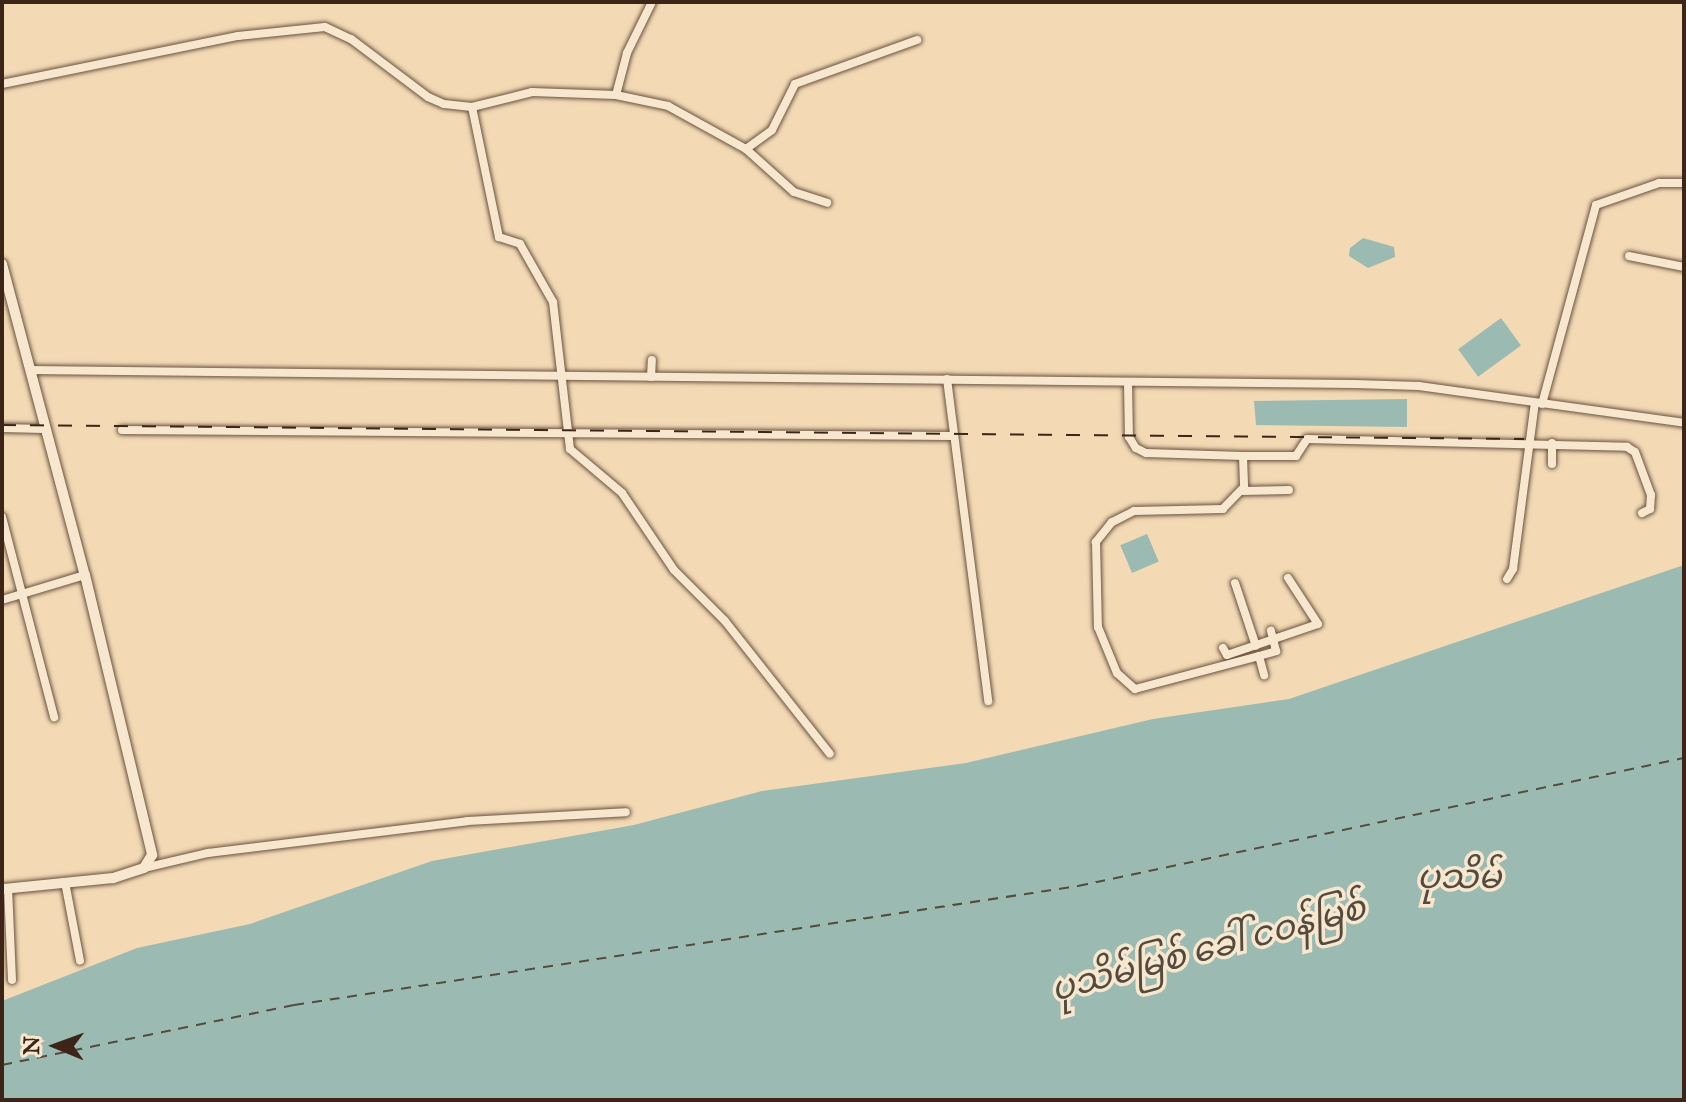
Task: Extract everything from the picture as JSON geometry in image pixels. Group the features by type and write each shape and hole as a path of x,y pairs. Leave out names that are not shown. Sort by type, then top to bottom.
{"street":[{"path":"616,95 627,53 652,2"},
{"path":"2,84 238,36 325,27 351,39 428,97 472,107 532,92 616,95 668,106 746,149 794,192 827,203"},
{"path":"746,149 772,130 795,84 917,40"},
{"path":"472,107 499,237 520,244 553,302 565,375 568,432 574,453 622,493 674,570 725,621 830,754"},
{"path":"1507,579 1513,569 1529,469 1529,442 1538,403 1596,205 1659,183 1684,183"},
{"path":"1629,256 1684,267"},
{"path":"2,264 85,575 151,843 152,855 144,868"},
{"path":"651,377 652,360"},
{"path":"30,370 1419,386 1684,423"},
{"path":"947,379 988,701"},
{"path":"1128,382 1129,437 1136,448 1146,453 1296,456 1307,439 1529,442 1627,447 1635,452 1651,495 1650,509 1642,513"},
{"path":"2,428 44,429"},
{"path":"122,430 953,436"},
{"path":"1552,443 1552,464"},
{"path":"1243,456 1243,491"},
{"path":"1272,635 1276,651 1135,689 1117,673 1098,627 1096,542 1112,522 1134,511 1223,509 1243,491 1289,490"},
{"path":"2,517 54,717"},
{"path":"2,600 85,575"},
{"path":"1223,648 1227,655 1256,646 1272,635 1316,625 1310,610 1288,578"},
{"path":"1235,583 1256,646"},
{"path":"1310,610 1318,604"},
{"path":"1259,656 1264,675"},
{"path":"12,980 5,889 113,878 208,853 467,821 626,812"},
{"path":"65,882 80,961"}],"water":[{"path":"1363,238 1394,247 1395,257 1368,268 1349,256 1350,248"},
{"path":"1501,318 1521,346 1478,377 1458,349"},
{"path":"1407,399 1407,427 1256,425 1254,401"},
{"path":"1147,534 1159,562 1132,573 1120,545"},
{"name":"ပုသိမ်","path":"1684,565 1684,1100 2,1100 2,1001 137,948 250,924 432,861 634,825 762,791 966,763 1153,719 1289,699"}],"ferry route":[{"path":"2,1065 294,1005 1078,886 1684,758"}],"railway":[{"path":"2,425 1524,439"}],"water label":[{"name":"ပုသိမ်မြစ် ခေါ် ငဝန်မြစ်","path":"1208,948"}]}
